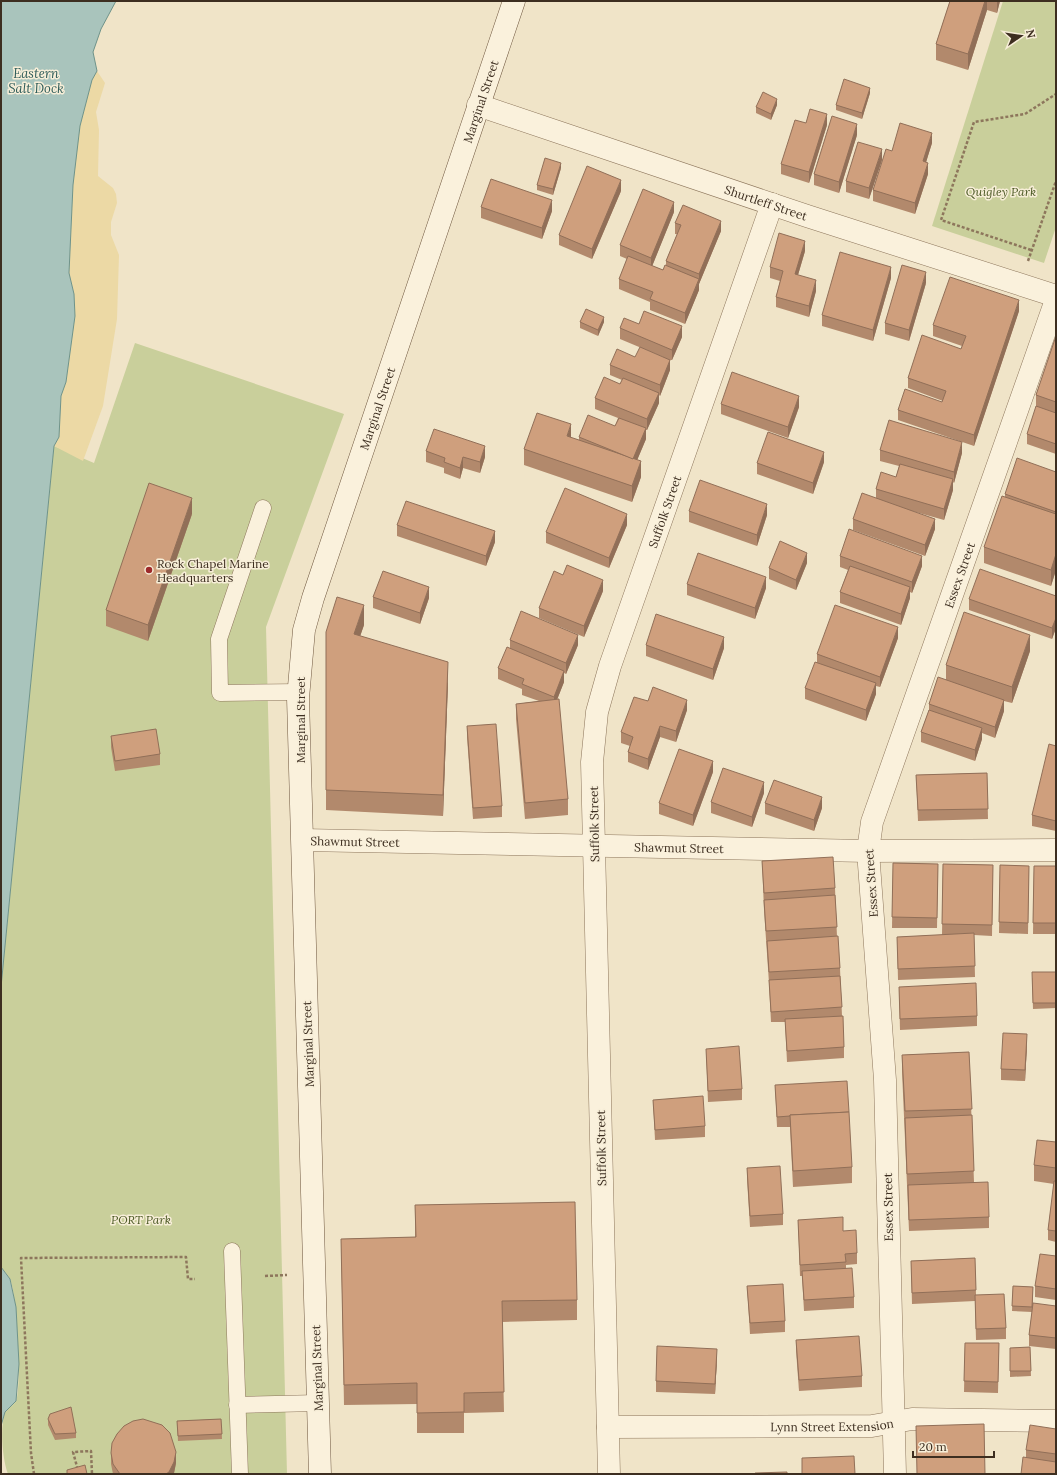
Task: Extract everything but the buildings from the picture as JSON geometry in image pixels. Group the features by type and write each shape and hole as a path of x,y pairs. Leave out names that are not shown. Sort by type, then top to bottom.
{"street":[{"name":"Marginal Street","path":"320,1474 299,692 304,630 313,598 514,1"},
{"name":"Shurtleff Street","path":"478,105 772,204 1056,296"},
{"name":"Suffolk Street","path":"609,1474 594,846 593,749 597,712 602,688 772,204"},
{"name":"Essex Street","path":"895,1474 884,1080 868,851 872,822 1056,300"},
{"name":"Shawmut Street","path":"303,840 868,851 1056,850"},
{"name":"Lynn Street Extension","path":"608,1427 872,1426 912,1419 1056,1421"}],"lane":[{"path":"263,508 219,639 220,693 299,692"},
{"path":"232,1251 240,1474"},
{"path":"237,1405 318,1403"}],"path":[{"path":"1032,250 941,220 974,122 1024,114 1056,94"},
{"path":"1028,261 1056,181"},
{"path":"34,1474 31,1453 21,1258 186,1257 188,1279 195,1279"},
{"path":"265,1276 287,1275"},
{"path":"79,1473 73,1452 91,1451 92,1474"}],"green space":[{"name":"Quigley Park","path":"1003,1 1056,1 1056,227 1044,263 932,226"},
{"name":"PORT Park","path":"135,343 344,414 266,627 287,1474 8,1474 3,1451 3,1418 5,1412 16,1401 18,1392 19,1360 17,1321 13,1288 10,1279 1,1267 1,987 54,446 94,463"}],"sand":[{"path":"97,71 105,83 96,112 99,130 98,176 113,188 116,194 117,203 111,222 111,235 119,255 117,319 103,406 83,461 54,446 59,437 61,396 66,382 75,316 74,294 69,273 73,185 77,145 80,126 92,80"}],"water":[{"name":"Eastern Salt Dock","path":"1,1 116,1 101,29 93,52 97,71 92,80 80,126 73,185 69,273 74,294 75,316 66,382 61,396 59,437 54,446 1,987"},
{"path":"1,1267 10,1279 16,1307 19,1364 16,1401 5,1412 1,1426"}],"place":[{"name":"Rock Chapel Marine Headquarters","path":"149,570"}]}
